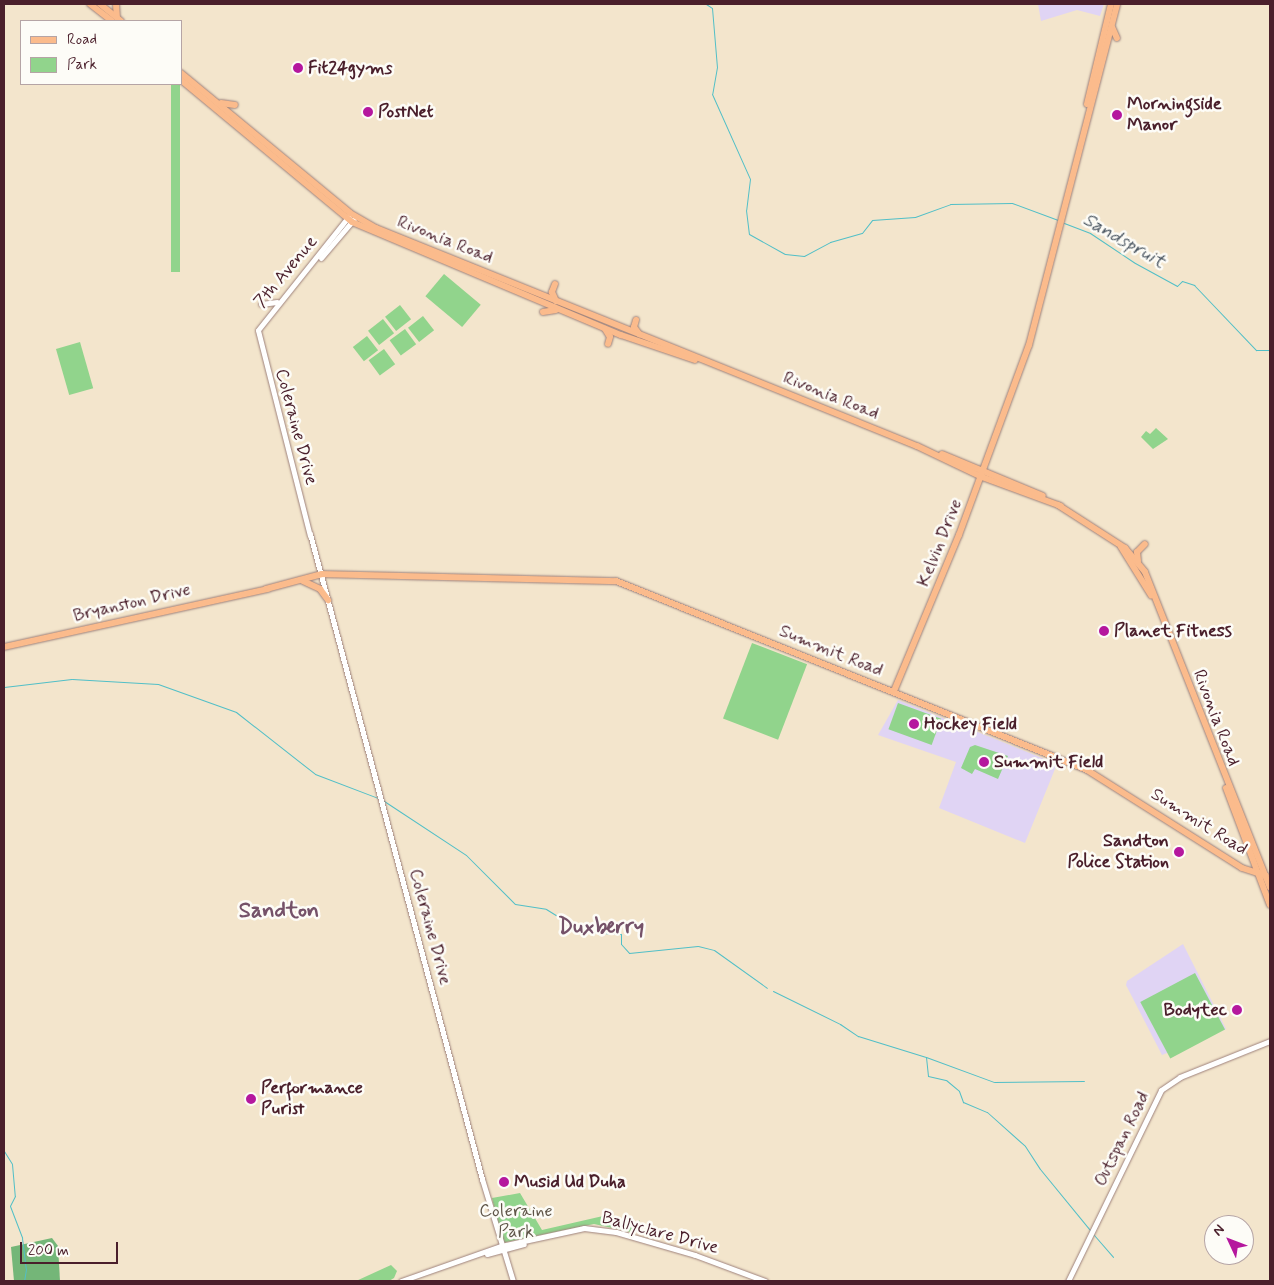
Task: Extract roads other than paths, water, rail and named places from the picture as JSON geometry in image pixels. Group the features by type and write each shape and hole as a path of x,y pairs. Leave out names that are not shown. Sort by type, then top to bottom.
{"main road":[{"path":"90,4 115,20"},
{"path":"100,4 116,20"},
{"path":"116,4 114,12 117,20"},
{"name":"Kelvin Drive","path":"1085,125 1092,78 1111,4"},
{"name":"Kelvin Drive","path":"894,691 992,451 1034,330 1063,205 1117,4"},
{"path":"1112,26 1117,38"},
{"name":"Rivonia Road","path":"182,74 351,218 917,446 1061,506 1097,528 1121,547 1136,565 1150,591 1234,803 1270,887"},
{"name":"Rivonia Road","path":"182,81 351,218 604,328 734,372"},
{"path":"201,90 224,105 235,105 238,121"},
{"path":"555,284 552,292 557,301"},
{"path":"542,312 552,309 576,316"},
{"path":"636,320 634,327 641,335"},
{"path":"604,328 610,337 608,344"},
{"name":"Rivonia Road","path":"917,446 963,463 983,474"},
{"path":"963,463 983,464 992,451"},
{"path":"1123,560 1136,565 1137,552 1145,544"},
{"name":"Summit Road","path":"322,577 616,581 1092,772 1242,868 1266,876"},
{"name":"Bryanston Drive","path":"266,589 322,577"},
{"name":"Bryanston Drive","path":"4,647 322,577"},
{"path":"303,580 319,588 328,600"},
{"name":"Rivonia Road","path":"1234,803 1270,905"},
{"path":"1242,868 1248,867 1254,860"},
{"path":"1242,868 1257,879 1267,893"}],"street":[{"name":"7th Avenue","path":"259,327 278,302 351,218"},
{"name":"7th Avenue","path":"259,327 351,218"},
{"path":"261,304 278,302"},
{"name":"Coleraine Drive","path":"259,327 258,339 502,1248 513,1281"},
{"name":"Outspan Road","path":"1068,1281 1161,1090 1180,1077 1270,1041"},
{"name":"Ballyclare Drive","path":"401,1281 502,1248 584,1228 616,1232 695,1255 764,1281"}],"waterway":[{"name":"Sandspruit","path":"706,4 712,8 717,67 712,94 750,179 746,210 749,234 785,254 804,256 830,242 862,233 872,220 915,217 950,204 1012,203 1058,220"},
{"name":"Sandspruit","path":"1064,223 1090,233 1135,263 1177,286 1182,281 1194,285 1256,350 1270,350"},
{"path":"4,687 72,679 158,684 236,712 315,774 378,798"},
{"path":"384,801 466,855 515,904 546,909 583,932 621,934 621,944 629,953 698,946 714,950 767,988"},
{"path":"773,991 840,1024 858,1036 926,1057 928,1076 946,1080 959,1091 963,1102 987,1112 1025,1146 1040,1169 1090,1230"},
{"path":"926,1057 994,1082 1084,1081"},
{"path":"4,1151 12,1164 15,1196 10,1206 22,1238 26,1269 24,1281"},
{"path":"1094,1235 1113,1257"}],"place":[{"name":"Fit24gyms","path":"298,68"},
{"name":"PostNet","path":"368,112"},
{"name":"Morningside Manor","path":"1117,115"},
{"name":"Planet Fitness","path":"1104,631"},
{"name":"Hockey Field","path":"914,724"},
{"name":"Summit Field","path":"984,762"},
{"name":"Sandton Police Station","path":"1179,852"},
{"name":"Bodytec","path":"1237,1010"},
{"name":"Performance Purist","path":"251,1099"},
{"name":"Musid Ud Duha","path":"504,1182"}],"district":[{"name":"Sandton","path":"279,912"},
{"name":"Duxberry","path":"601,928"}],"park label":[{"name":"Coleraine Park","path":"516,1222"}]}
